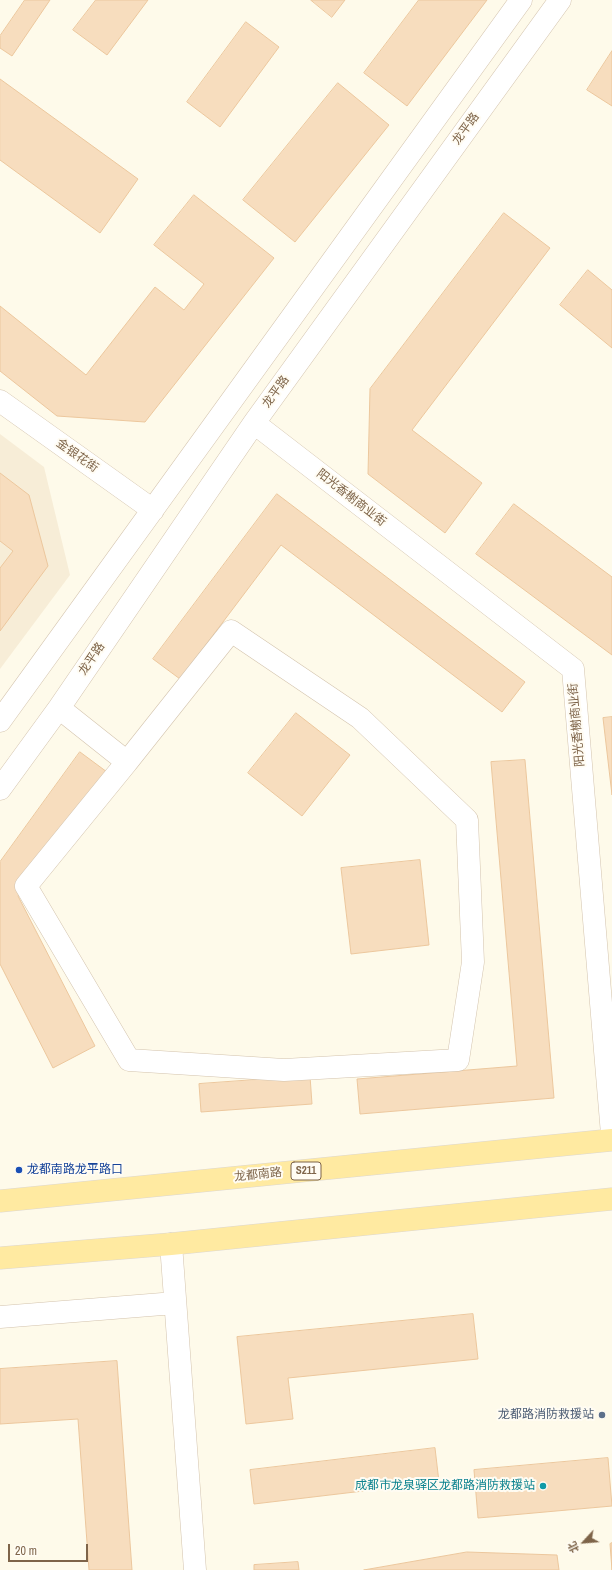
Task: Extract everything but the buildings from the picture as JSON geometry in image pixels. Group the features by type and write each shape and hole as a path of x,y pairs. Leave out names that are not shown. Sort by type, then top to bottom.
{"main road":[{"name":"龙都南路","path":"0,1201 612,1140"},
{"path":"0,1258 171,1244 612,1199"}],"street":[{"path":"0,721 154,510 521,0"},
{"name":"龙平路","path":"0,789 59,708 254,423 560,0"},
{"name":"金银花街","path":"0,401 154,510"},
{"name":"阳光香榭商业街","path":"254,423 572,669 612,1134"},
{"path":"231,631 360,718 468,820 474,962 458,1060 284,1070 129,1060 26,886 127,762 231,631"},
{"path":"59,708 127,762"},
{"path":"171,1244 195,1570"},
{"path":"0,1317 175,1303"}],"shaded area":[{"path":"0,434 44,467 70,575 0,669"}],"place":[{"name":"龙都南路龙平路口","path":"19,1170"},
{"name":"龙都路消防救援站","path":"602,1415"},
{"name":"成都市龙泉驿区龙都路消防救援站","path":"543,1486"}]}
